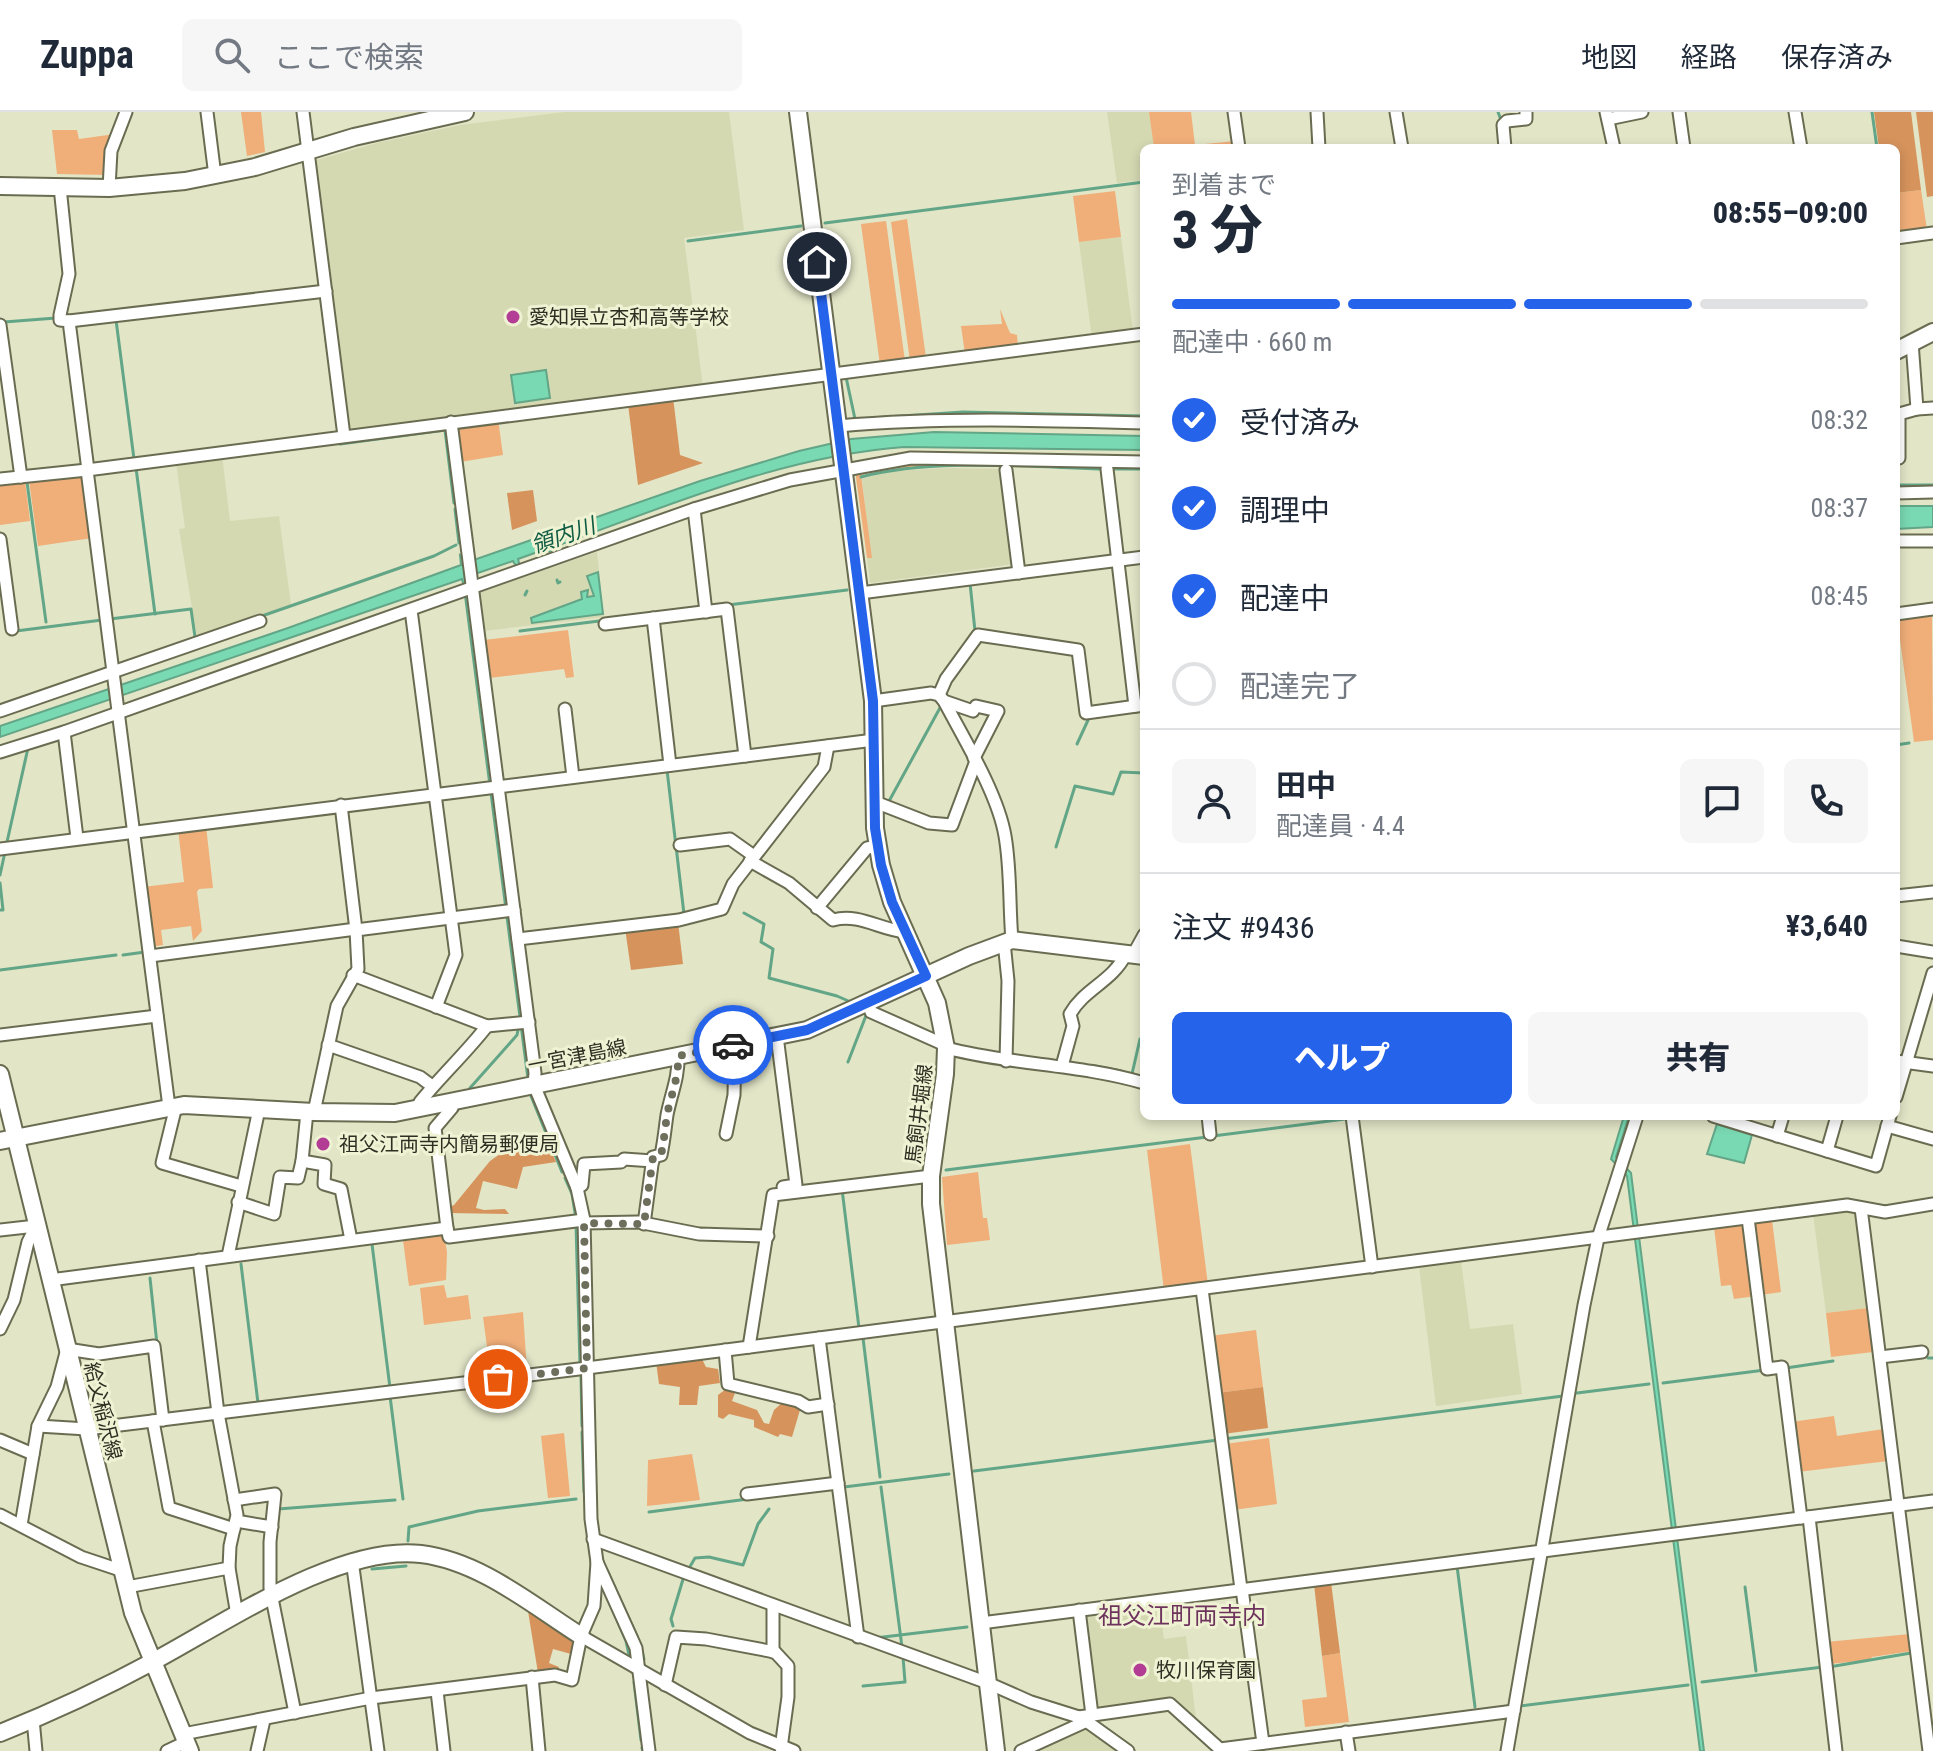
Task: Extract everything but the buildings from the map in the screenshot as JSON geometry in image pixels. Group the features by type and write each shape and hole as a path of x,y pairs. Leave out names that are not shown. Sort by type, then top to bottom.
{"main road":[{"path":"0,186 109,188 215,176 308,152 412,117 465,112"},
{"name":"馬飼井堀線","path":"798,112 873,701 878,846 892,902 937,1003 945,1047 945,1074 931,1176 931,1204 996,1751"},
{"path":"1902,347 1933,332"},
{"path":"1008,941 1135,955"},
{"name":"一宮津島線","path":"7,1139 172,1106 380,1114 421,1108 807,1030 1008,941"},
{"name":"給父稲沢線","path":"0,1074 7,1139 36,1226 125,1579 141,1636 186,1742"},
{"path":"0,1733 152,1662 272,1597 352,1560 402,1552 448,1560 474,1569 581,1636"}],"street":[{"path":"109,188 111,151 126,112"},
{"path":"207,112 215,176"},
{"path":"303,112 344,436"},
{"path":"1234,112 1238,144"},
{"path":"1317,112 1319,144"},
{"path":"1396,112 1401,144"},
{"path":"1505,144 1503,125 1507,121 1526,119 1526,112"},
{"path":"1613,144 1607,116 1642,112"},
{"path":"1679,112 1683,144"},
{"path":"1795,112 1800,144"},
{"path":"60,187 69,274 60,320 326,291"},
{"path":"1900,237 1933,233"},
{"path":"69,321 157,1016 172,1106 162,1163 241,1186"},
{"path":"0,325 21,477"},
{"path":"0,479 1140,335"},
{"path":"1902,347 1917,409"},
{"path":"1900,414 1933,408"},
{"path":"838,426 994,419 1140,423"},
{"path":"167,1751 186,1742 264,1720 371,1698 532,1677 555,1675 572,1680 581,1636 594,1606 597,1562 593,1539 584,1222 577,1188 534,1085 524,1023 518,939 510,910 494,786 451,422"},
{"path":"0,752 694,509 790,480 885,461 924,458 1140,462"},
{"path":"1006,1061 1006,838 975,759 941,698 946,679 978,635 1078,650 1086,713 1139,706 1107,469"},
{"path":"1006,470 1019,573"},
{"path":"1900,493 1933,492"},
{"path":"694,509 706,612"},
{"path":"0,539 12,629"},
{"path":"1900,541 1933,541"},
{"path":"860,593 1140,557"},
{"path":"605,624 727,609 745,756"},
{"path":"1900,613 1933,609"},
{"path":"411,610 456,955 436,1007"},
{"path":"653,618 670,765"},
{"path":"0,711 260,621"},
{"path":"873,701 931,693 973,711 976,706 998,711 975,759 952,825 929,823 875,802"},
{"path":"565,709 573,777"},
{"path":"64,732 77,838"},
{"path":"0,849 874,740"},
{"path":"518,939 679,920 722,909 733,884 824,767 828,746"},
{"path":"238,1202 274,1214 280,1177 298,1178 310,1112 337,1006 358,969 359,950 341,805"},
{"path":"680,845 730,839 833,920 848,916 893,931 906,932"},
{"path":"817,908 867,848 878,846"},
{"path":"1900,896 1933,892"},
{"path":"150,956 510,910"},
{"path":"1900,947 1933,952"},
{"path":"1062,1066 1073,1026 1070,1014 1078,1000 1106,981 1135,955"},
{"path":"1933,973 1901,1063 1933,1066"},
{"path":"353,975 487,1026 524,1023"},
{"path":"869,1003 871,1012 945,1047 1006,1061 1062,1066 1140,1082"},
{"path":"0,1035 157,1016"},
{"path":"421,1108 420,1102 432,1086 466,1053 487,1026"},
{"path":"749,1347 774,1188 796,1185 777,1036"},
{"path":"726,1134 734,1095 735,1044"},
{"path":"328,1045 420,1077 432,1086"},
{"path":"644,1224 653,1157 661,1155 667,1134 667,1118 679,1074 678,1056"},
{"path":"450,1102 452,1108 435,1128 449,1237 584,1222 644,1224 699,1234 768,1236"},
{"path":"228,1256 259,1109"},
{"path":"1208,1120 1210,1134"},
{"path":"1353,1120 1372,1267"},
{"path":"1507,1751 1598,1238 1636,1120"},
{"path":"1726,1120 1876,1166 1889,1121 1933,1139"},
{"path":"1777,1136 1782,1120"},
{"path":"1827,1151 1836,1120"},
{"path":"577,1188 582,1185 584,1164 621,1162 624,1159 653,1161"},
{"path":"302,1161 325,1165 324,1184 341,1189 351,1240"},
{"path":"773,1195 931,1176"},
{"path":"38,1426 87,1429 587,1368 1847,1205 1885,1212 1933,1204"},
{"path":"1861,1208 1898,1505 1928,1702 1929,1751"},
{"path":"1748,1218 1767,1369 1782,1367 1836,1751"},
{"path":"0,1230 36,1226"},
{"path":"0,1329 14,1300 28,1242 36,1226"},
{"path":"50,1280 447,1228"},
{"path":"199,1260 218,1413 234,1500 235,1525 229,1568 237,1615"},
{"path":"1202,1289 1260,1746"},
{"path":"819,1338 858,1637"},
{"path":"21,1525 38,1426 57,1387 67,1349 99,1354 154,1346 158,1420 169,1508 235,1525 272,1527"},
{"path":"725,1350 728,1384 798,1401 808,1407 828,1404"},
{"path":"1880,1357 1922,1352"},
{"path":"0,1440 33,1454"},
{"path":"747,1494 838,1483"},
{"path":"234,1500 275,1494 270,1542 272,1597 295,1713"},
{"path":"981,1623 1933,1501"},
{"path":"0,1515 125,1579 229,1568"},
{"path":"593,1539 988,1683 1031,1702 1086,1718 1128,1751"},
{"path":"352,1560 378,1751"},
{"path":"597,1562 636,1648 649,1751"},
{"path":"773,1605 773,1652"},
{"path":"1079,1610 1086,1718"},
{"path":"581,1636 665,1685 788,1749 788,1666 773,1652 706,1639 676,1637 665,1685"},
{"path":"532,1677 539,1751"},
{"path":"437,1691 444,1751"},
{"path":"1021,1751 1086,1718 1170,1704 1220,1749 1514,1711"},
{"path":"33,1719 36,1751"},
{"path":"257,1751 264,1720"},
{"path":"1346,1732 1349,1751"},
{"path":"1205,1751 1210,1738"}],"shaded area":[{"path":"241,112 261,112 265,152 247,156"},
{"name":"愛知県立杏和高等学校","path":"564,112 729,112 744,230 684,238 703,387 349,432 313,161 460,125"},
{"path":"1107,112 1149,112 1153,144 1140,144 1140,180 1117,183"},
{"path":"1149,112 1191,112 1195,144 1153,144"},
{"path":"1874,112 1911,112 1921,190 1900,193 1900,144 1878,144"},
{"path":"1916,112 1933,112 1933,196 1927,197"},
{"path":"52,130 77,130 79,139 115,134 107,175 57,174"},
{"path":"1235,141 1235,144 1205,144"},
{"path":"1921,190 1927,230 1900,233 1900,193"},
{"path":"1115,191 1121,237 1079,242 1073,196"},
{"path":"907,219 926,358 910,361 891,222"},
{"path":"886,221 905,361 880,365 861,224"},
{"path":"1121,237 1133,332 1092,338 1079,242"},
{"path":"1000,309 1010,333 1017,335 1018,347 965,354 961,326 1002,324"},
{"path":"673,397 680,455 703,463 638,485 628,404"},
{"path":"498,419 503,455 460,462 455,430 458,425"},
{"path":"222,455 230,521 279,516 291,605 197,638 179,529 185,528 176,462"},
{"path":"911,461 1140,464 1140,469 950,466 887,469 861,475 872,558 867,558 855,470"},
{"path":"1003,469 1015,564 870,583 867,558 871,557 862,479 889,471"},
{"path":"84,473 92,538 38,546 29,480"},
{"path":"25,481 30,521 0,525 0,483"},
{"path":"533,490 537,521 512,530 507,493"},
{"path":"597,552 604,617 483,631 478,593"},
{"path":"1932,614 1933,740 1914,742 1900,640 1900,618"},
{"path":"568,630 574,677 566,678 564,669 489,678 484,640"},
{"path":"206,826 213,888 199,889 197,892 202,931 193,941 191,926 161,930 163,945 151,947 143,887 184,882 178,829"},
{"path":"678,922 683,964 631,970 625,928"},
{"path":"511,1133 548,1143 556,1162 523,1167 517,1189 483,1181 476,1208 505,1209 509,1214 448,1213 447,1208 454,1205 490,1161 503,1152"},
{"path":"1190,1144 1208,1285 1164,1291 1147,1150"},
{"path":"978,1172 983,1218 987,1218 990,1240 947,1245 942,1177"},
{"path":"1849,1209 1857,1214 1868,1308 1826,1313 1813,1214"},
{"path":"1772,1220 1781,1292 1760,1295 1753,1222"},
{"path":"1745,1223 1756,1296 1734,1299 1731,1285 1721,1286 1714,1227"},
{"path":"444,1235 446,1280 409,1286 403,1240"},
{"path":"1461,1261 1470,1329 1513,1324 1522,1394 1436,1406 1419,1266"},
{"path":"444,1285 447,1298 468,1295 471,1319 424,1325 420,1288"},
{"path":"1868,1308 1873,1352 1831,1357 1826,1313"},
{"path":"523,1312 527,1371 491,1376 483,1317"},
{"path":"1256,1330 1263,1387 1218,1393 1210,1336"},
{"path":"701,1357 706,1367 718,1369 720,1383 699,1386 697,1405 679,1405 680,1387 659,1384 656,1362"},
{"path":"1263,1387 1268,1428 1223,1434 1218,1393"},
{"path":"726,1389 736,1390 732,1401 757,1410 764,1423 769,1424 774,1410 784,1401 799,1406 792,1437 780,1434 778,1437 754,1427 754,1420 729,1414 723,1419 718,1417 718,1395"},
{"path":"1834,1416 1837,1436 1884,1429 1888,1461 1798,1472 1791,1422"},
{"path":"564,1433 570,1496 548,1498 541,1436"},
{"path":"1269,1438 1277,1504 1233,1510 1225,1444"},
{"path":"692,1454 700,1500 647,1506 648,1460"},
{"path":"1331,1582 1340,1653 1322,1656 1314,1584"},
{"name":"牧川保育園","path":"1159,1604 1164,1639 1186,1636 1196,1719 1172,1700 1098,1709 1094,1705 1083,1617 1086,1613"},
{"path":"528,1611 574,1639 571,1654 553,1649 549,1663 559,1667 558,1671 538,1673"},
{"path":"1910,1634 1912,1651 1829,1664 1826,1642"},
{"path":"1340,1653 1349,1722 1305,1727 1302,1700 1327,1697 1322,1656"},
{"path":"1087,1729 1119,1751 1030,1751"}],"water":[{"path":"546,370 550,398 515,403 511,375"},
{"name":"領内川","path":"934,432 1140,436 1140,450 904,447 858,452 769,472 681,500 551,548 551,553 546,549 518,559 520,567 517,568 513,561 466,577 467,587 464,587 462,579 0,737 0,726 288,628 461,565 460,555 471,561 700,481 851,439"},
{"path":"1900,506 1933,506 1933,527 1900,529"},
{"path":"598,572 603,614 532,623 531,618 582,599 581,592 588,590 587,597 594,596 587,576"},
{"path":"465,596 469,596 530,1074 527,1075"},
{"path":"1623,1120 1628,1120 1616,1157 1631,1173 1704,1751 1700,1751 1627,1176 1611,1159"},
{"path":"1717,1124 1752,1135 1744,1163 1707,1154"}],"waterway":[{"path":"1498,112 1501,120"},
{"path":"1872,112 1876,144"},
{"path":"825,223 1140,183"},
{"path":"688,241 801,226"},
{"path":"321,295 327,347"},
{"path":"4,322 56,318"},
{"path":"116,320 134,459"},
{"path":"846,377 855,419"},
{"path":"871,418 963,412 1140,416"},
{"path":"340,444 445,430 454,503"},
{"path":"861,477 919,467 1105,469"},
{"path":"136,468 155,614"},
{"path":"1112,469 1140,469"},
{"path":"27,482 46,622"},
{"path":"1900,485 1933,485"},
{"path":"455,509 459,543"},
{"path":"259,617 434,556 456,545"},
{"path":"557,580 560,582"},
{"path":"970,583 975,631"},
{"path":"728,605 847,590"},
{"path":"525,595 527,591"},
{"path":"110,619 191,609 195,637"},
{"path":"16,631 102,620"},
{"path":"520,631 599,621"},
{"path":"888,803 941,706"},
{"path":"1136,712 1140,712"},
{"path":"1077,744 1092,717"},
{"path":"1900,744 1909,743"},
{"path":"7,842 28,748"},
{"path":"667,770 684,914"},
{"path":"1056,847 1075,786 1113,794 1121,772 1140,773"},
{"path":"0,875 5,852"},
{"path":"0,883 3,910 0,910"},
{"path":"744,913 764,924 761,942 773,949 769,978 853,1003"},
{"path":"123,955 145,952"},
{"path":"0,970 116,955"},
{"path":"848,1062 867,1013"},
{"path":"470,1088 517,1035 518,1030"},
{"path":"1132,1074 1140,1039"},
{"path":"1095,1066 1121,1071"},
{"path":"531,1096 562,1172"},
{"path":"1213,1136 1337,1120"},
{"path":"946,1170 1207,1137"},
{"path":"565,1178 572,1194 576,1219"},
{"path":"842,1189 859,1328"},
{"path":"576,1225 580,1365"},
{"path":"372,1244 390,1388"},
{"path":"241,1264 258,1403"},
{"path":"150,1278 157,1344"},
{"path":"863,1338 880,1477"},
{"path":"1928,1358 1933,1358"},
{"path":"1786,1368 1833,1361"},
{"path":"1663,1383 1765,1370"},
{"path":"581,1374 582,1426"},
{"path":"1577,1393 1649,1384"},
{"path":"390,1396 403,1499"},
{"path":"1224,1439 1563,1396"},
{"path":"582,1432 584,1492"},
{"path":"974,1471 1218,1440"},
{"path":"844,1487 949,1474"},
{"path":"881,1487 902,1647"},
{"path":"408,1541 409,1527 478,1511 576,1499"},
{"path":"649,1512 748,1499"},
{"path":"278,1509 395,1500"},
{"path":"688,1570 695,1558 709,1557 743,1565 758,1524 769,1509"},
{"path":"372,1569 406,1566"},
{"path":"1457,1566 1475,1707"},
{"path":"607,1570 637,1636"},
{"path":"673,1626 671,1619 684,1576"},
{"path":"1745,1587 1756,1671"},
{"path":"605,1592 629,1655"},
{"path":"875,1638 967,1627"},
{"path":"641,1647 644,1659"},
{"path":"1829,1667 1911,1653"},
{"path":"863,1686 905,1682 903,1657"},
{"path":"1702,1682 1823,1667"},
{"path":"634,1682 641,1740"},
{"path":"1520,1706 1688,1685"}],"way so far":[{"path":"498,1379 587,1368 584,1223 644,1224 653,1157 661,1155 667,1134 667,1118 679,1074 678,1056 733,1045"}],"place":[{"name":"愛知県立杏和高等学校","path":"513,317"},
{"name":"祖父江両寺内簡易郵便局","path":"323,1144"},
{"name":"牧川保育園","path":"1140,1670"}],"district":[{"name":"祖父江町両寺内","path":"1182,1616"}],"route":[{"path":"733,1045 807,1030 926,976 892,902 881,865 875,828 873,701 817,262"}]}
